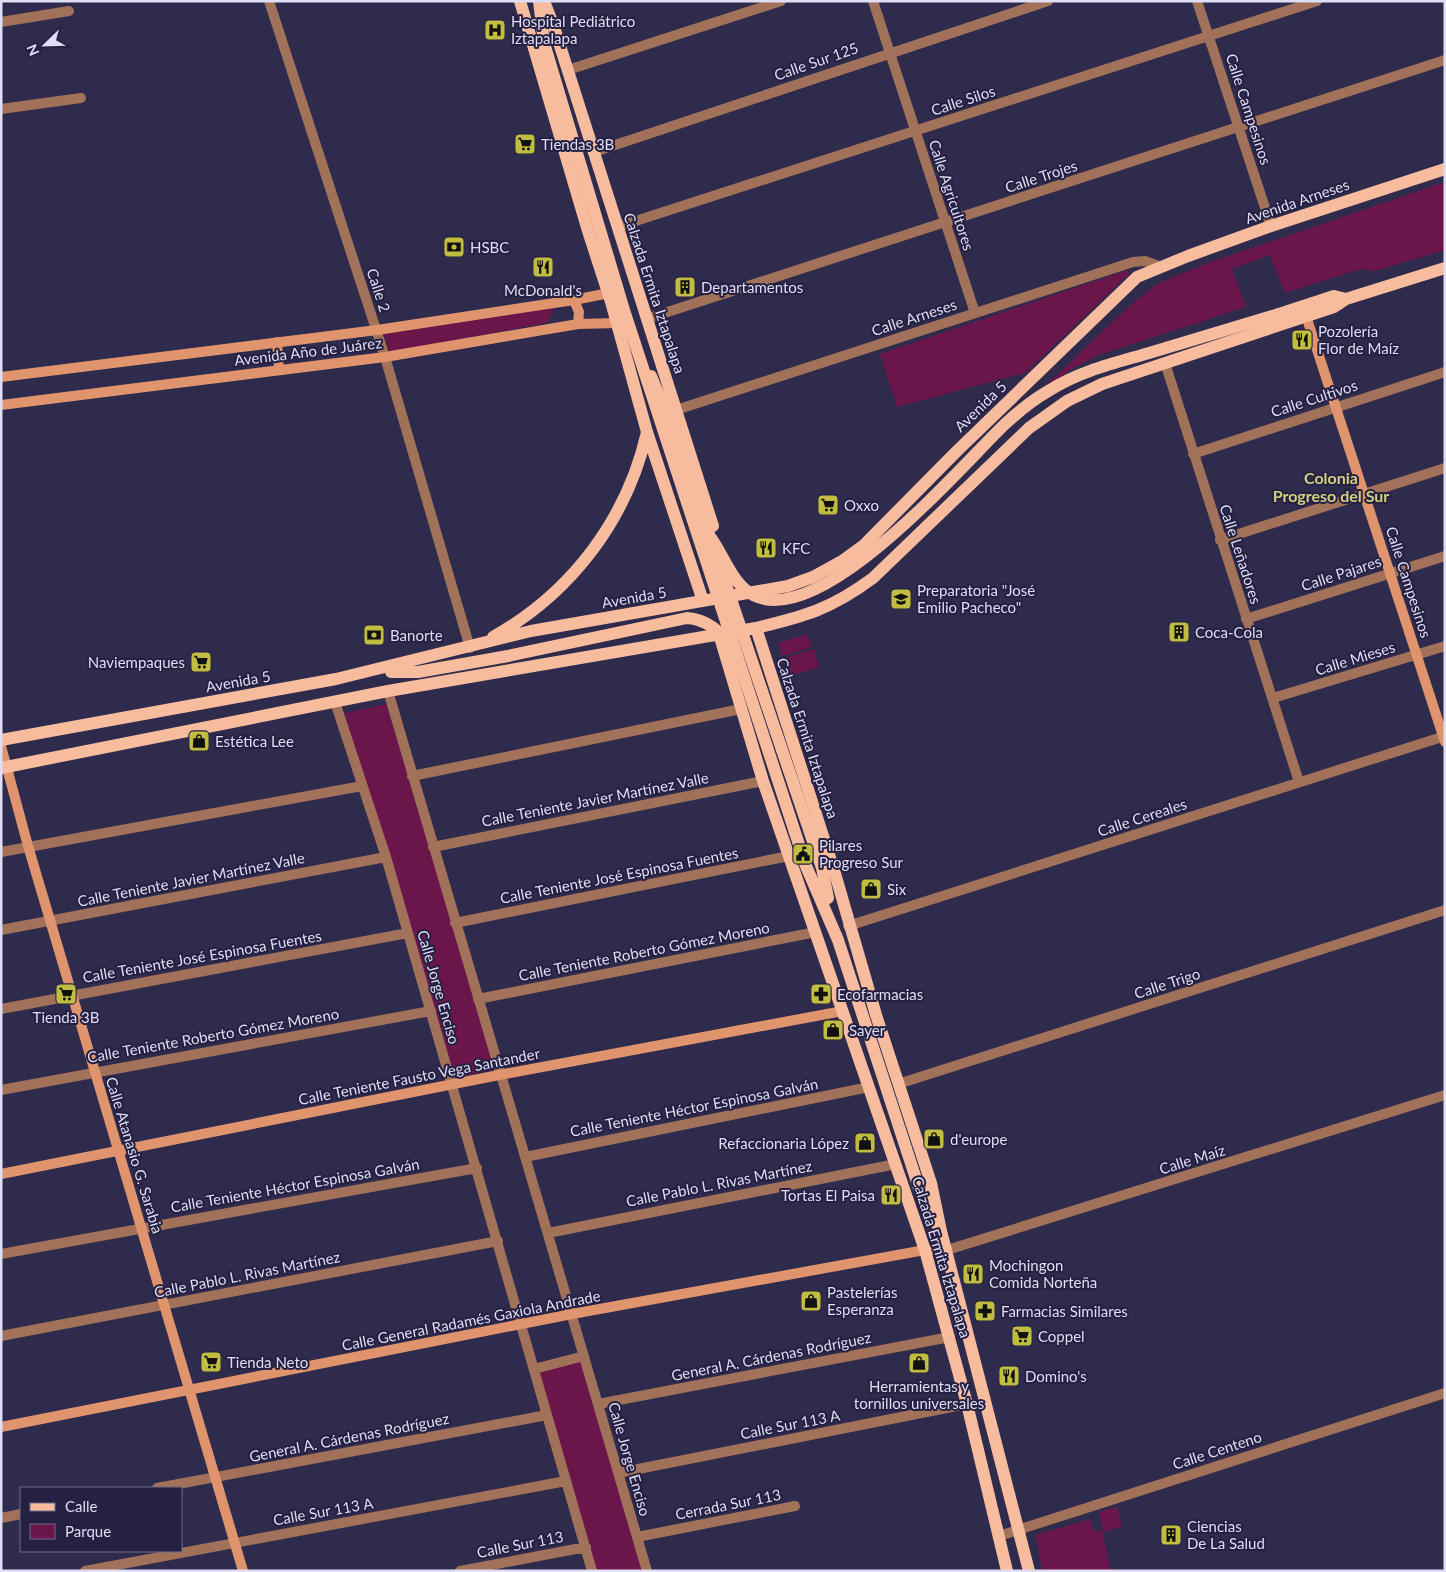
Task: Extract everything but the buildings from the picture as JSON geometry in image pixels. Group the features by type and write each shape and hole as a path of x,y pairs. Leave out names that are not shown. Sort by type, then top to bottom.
{"main road":[{"path":"520,1 588,231 609,293 647,432 703,601"},
{"name":"Calzada Ermita Iztapalapa","path":"539,1 544,43 624,310 806,866 838,940 919,1188 941,1231"},
{"name":"Calzada Ermita Iztapalapa","path":"544,1 568,70 708,514 736,594"},
{"name":"Avenida Arneses","path":"1161,267 1271,226 1445,169"},
{"name":"Avenida 5","path":"1,740 376,671 472,648 531,631 788,586 813,576 842,561 864,545 957,451 1137,277 1161,267"},
{"path":"4,767 388,691 756,628 805,617 852,593 873,578 1038,421 1067,401 1102,384 1337,306 1346,299 1445,268"},
{"path":"711,538 738,582 753,595 774,600 808,592 844,573 882,546 1006,423 1049,390 1103,367 1334,296 1346,299"},
{"name":"Calzada Ermita Iztapalapa","path":"617,323 634,336 676,437 822,868 828,898 826,959"},
{"path":"472,648 532,612 581,565 607,529 624,498 635,472 647,432"},
{"path":"678,526 689,531 698,530 704,525 708,514"},
{"path":"376,671 418,672 508,656 687,618 700,620 717,631 731,646 740,663"},
{"name":"Calzada Ermita Iztapalapa","path":"756,628 834,870 848,926 931,1183 941,1231 1020,1529 1029,1571"},
{"name":"Calzada Ermita Iztapalapa","path":"719,634 763,781 925,1250 967,1404 1006,1571"},
{"path":"736,692 743,677 753,673 771,677"},
{"path":"987,1486 1007,1481"}],"street":[{"name":"Calle 2","path":"269,1 385,357 472,648"},
{"path":"568,70 781,1"},
{"name":"Calle Agricultores","path":"873,1 975,313"},
{"name":"Calle Sur 125","path":"594,152 1048,1"},
{"name":"Calle Campesinos","path":"1197,1 1271,226"},
{"name":"Calle Silos","path":"617,227 1317,1"},
{"path":"1,22 69,11"},
{"name":"Calle Trojes","path":"646,319 1445,60"},
{"path":"1,109 81,98"},
{"name":"Calle Arneses","path":"676,410 1133,262 1145,261 1161,267"},
{"name":"Avenida Año de Juárez","path":"1,377 376,330 609,293"},
{"path":"574,300 579,312 578,324"},
{"name":"Calle Campesinos","path":"1306,316 1444,738"},
{"name":"Avenida Año de Juárez","path":"1,405 385,357 578,324 617,323"},
{"path":"277,342 279,369"},
{"name":"Calle Leñadores","path":"1165,363 1220,540 1299,782"},
{"name":"Calle Cultivos","path":"1193,454 1445,372"},
{"path":"1220,540 1445,468"},
{"name":"Calle Pajares","path":"1246,619 1445,556"},
{"name":"Calle Mieses","path":"1273,698 1445,646"},
{"name":"Calle Jorge Enciso","path":"388,691 499,1075 548,1233 647,1571"},
{"name":"Calle Jorge Enciso","path":"335,702 386,857 592,1571"},
{"path":"412,776 740,709"},
{"name":"Calle Cereales","path":"848,926 1299,782 1444,738"},
{"name":"Calle Atanasio G. Sarabia","path":"1,746 4,767 243,1571"},
{"name":"Calle Teniente Javier Martínez Valle","path":"433,847 763,781"},
{"path":"1,852 362,786"},
{"name":"Calle Teniente José Espinosa Fuentes","path":"455,923 789,856"},
{"name":"Calle Teniente Javier Martínez Valle","path":"1,930 386,857"},
{"name":"Calle Trigo","path":"898,1084 1445,910"},
{"name":"Calle Teniente Roberto Gómez Moreno","path":"478,999 816,932"},
{"name":"Calle Teniente José Espinosa Fuentes","path":"1,1009 408,933"},
{"name":"Calle Teniente Roberto Gómez Moreno","path":"1,1090 431,1010"},
{"name":"Calle Teniente Fausto Vega Santander","path":"1,1174 452,1086 499,1075 843,1011"},
{"name":"Calle Teniente Héctor Espinosa Galván","path":"525,1157 869,1087"},
{"name":"Calle Maíz","path":"947,1250 1445,1095"},
{"name":"Calle Pablo L. Rivas Martínez","path":"548,1233 896,1164"},
{"name":"Calle Teniente Héctor Espinosa Galván","path":"1,1254 477,1168"},
{"name":"Calle Pablo L. Rivas Martínez","path":"1,1336 498,1241"},
{"name":"Calle General Radamés Gaxiola Andrade","path":"1,1427 572,1314 925,1250 947,1250"},
{"name":"General A. Cárdenas Rodríguez","path":"598,1404 950,1337"},
{"path":"534,1369 584,1356"},
{"name":"Calle Centeno","path":"999,1536 1445,1393"},
{"name":"Calle Sur 113 A","path":"618,1473 967,1404"},
{"name":"General A. Cárdenas Rodríguez","path":"163,1487 546,1415"},
{"name":"Calle Sur 113 A","path":"85,1571 566,1481"},
{"name":"Cerrada Sur 113","path":"637,1537 795,1506"},
{"path":"1,1518 20,1514"},
{"name":"Calle Sur 113","path":"460,1571 586,1547"}],"green space":[{"path":"1445,182 1445,250 1375,271 1361,269 1285,293 1270,255 1232,269 1246,307 1099,355 1073,368 1039,392 1127,308 1157,284 1208,263"},
{"path":"1128,270 1129,274 1025,373 897,407 880,354"},
{"path":"556,305 547,323 390,352 383,332"},
{"path":"807,634 812,647 782,656 778,643"},
{"path":"814,649 819,667 790,676 784,658"},
{"path":"386,704 497,1069 455,1078 390,861 341,714"},
{"path":"580,1360 643,1571 592,1571 539,1370"},
{"path":"1117,1507 1122,1527 1103,1532 1099,1512"},
{"path":"1090,1519 1093,1532 1102,1530 1111,1571 1042,1571 1036,1535"}],"place":[{"name":"Hospital Pediátrico Iztapalapa","path":"495,30"},
{"name":"Tiendas 3B","path":"525,144"},
{"name":"HSBC","path":"454,247"},
{"name":"McDonald's","path":"543,267"},
{"name":"Departamentos","path":"685,287"},
{"name":"Pozolería Flor de Maíz","path":"1302,340"},
{"name":"Oxxo","path":"828,505"},
{"name":"KFC","path":"766,548"},
{"name":"Preparatoria \"José Emilio Pacheco\"","path":"901,599"},
{"name":"Coca-Cola","path":"1179,632"},
{"name":"Banorte","path":"374,635"},
{"name":"Naviempaques","path":"201,662"},
{"name":"Estética Lee","path":"199,741"},
{"name":"Pilares Progreso Sur","path":"803,854"},
{"name":"Six","path":"871,889"},
{"name":"Tienda 3B","path":"66,994"},
{"name":"Ecofarmacias","path":"821,994"},
{"name":"Sayer","path":"833,1030"},
{"name":"d'europe","path":"934,1139"},
{"name":"Refaccionaria López","path":"865,1143"},
{"name":"Tortas El Paisa","path":"891,1195"},
{"name":"Mochingon Comida Norteña","path":"973,1274"},
{"name":"Pastelerías Esperanza","path":"811,1301"},
{"name":"Farmacias Similares","path":"985,1311"},
{"name":"Coppel","path":"1022,1336"},
{"name":"Tienda Neto","path":"211,1362"},
{"name":"Herramientas y tornillos universales","path":"919,1363"},
{"name":"Domino's","path":"1009,1376"},
{"name":"Ciencias De La Salud","path":"1171,1535"}],"district":[{"name":"Colonia Progreso del Sur","path":"1331,486"}]}
